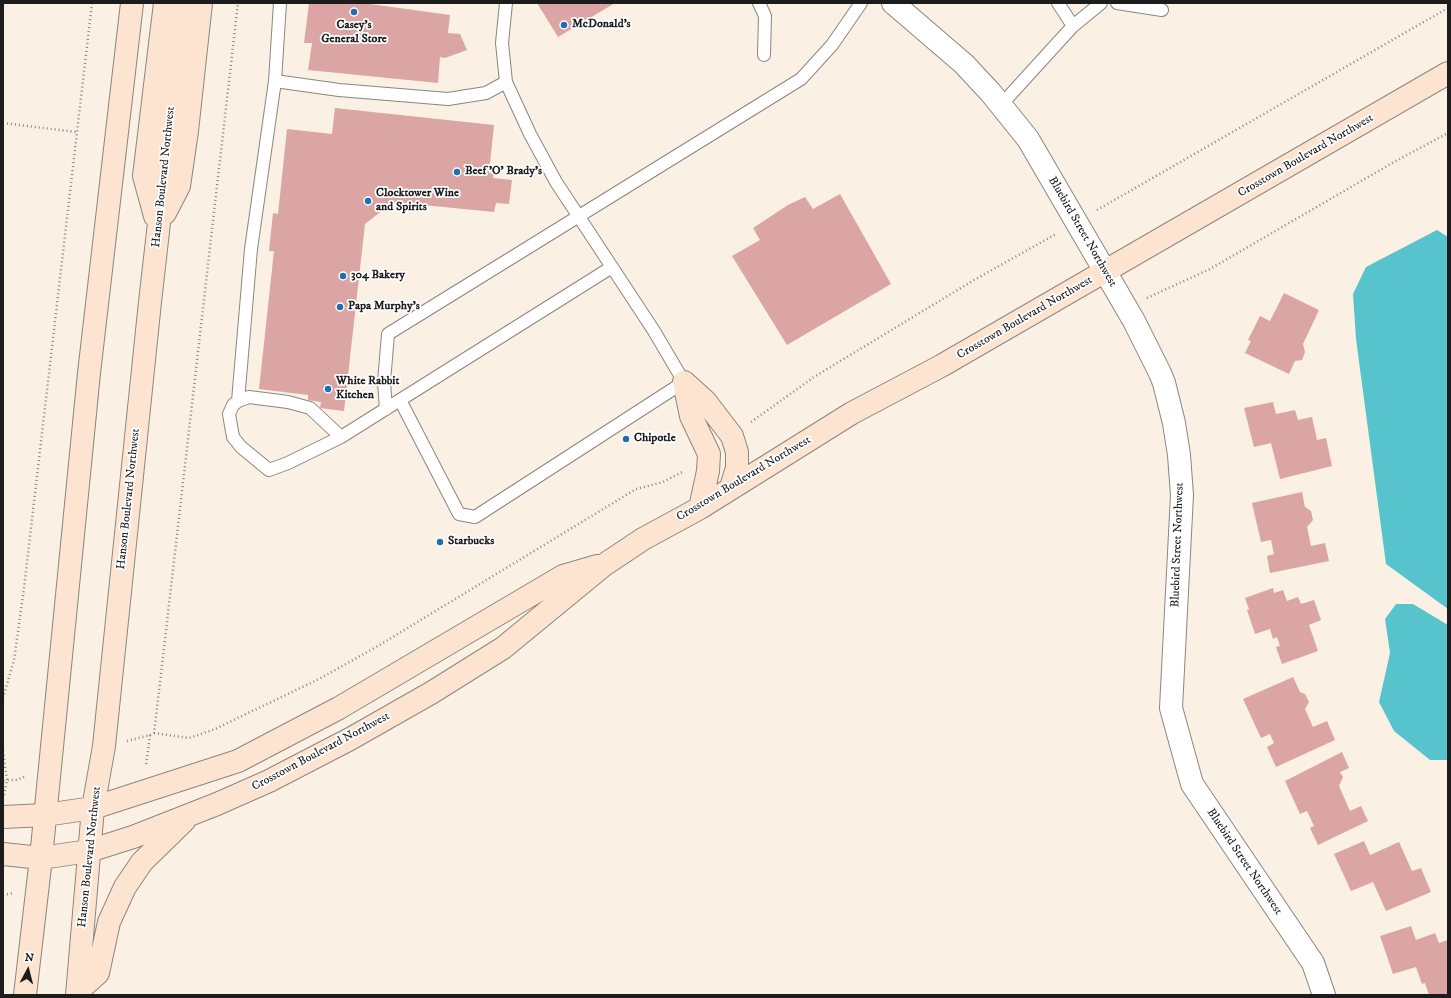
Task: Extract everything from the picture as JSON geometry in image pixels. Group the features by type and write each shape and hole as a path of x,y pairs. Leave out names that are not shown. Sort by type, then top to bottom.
{"main road":[{"path":"25,995 41,858 89,373 132,3"},
{"path":"158,227 144,176 165,3"},
{"name":"Hanson Boulevard Northwest","path":"78,993 93,808 104,746 158,227 184,3"},
{"path":"158,227 179,186 187,131 201,3"},
{"name":"Crosstown Boulevard Northwest","path":"3,854 41,858 89,852 190,815 269,781 350,739 431,693 503,648 604,565 643,539 700,508 731,487 852,413 941,366 1448,73"},
{"path":"684,382 706,402 732,436 737,452 737,468 731,487"},
{"path":"684,382 691,416 710,454 700,508"},
{"name":"Crosstown Boulevard Northwest","path":"3,817 45,815 93,808 238,761 340,708 563,576 604,565"},
{"path":"78,993 98,973 109,922 125,886 142,862 190,815"}],"street":[{"name":"Bluebird Street Northwest","path":"893,3 964,64 1028,139 1126,308 1164,383 1179,455 1182,495 1171,708 1192,784 1312,963 1324,995"}],"lane":[{"path":"238,401 251,249 275,81 280,3"},
{"path":"400,400 459,514 475,517 684,382 654,331 556,182 530,134 506,82 502,43 506,3"},
{"path":"759,3 765,16 764,55"},
{"path":"386,409 384,382 388,334 801,79 832,45 861,3"},
{"path":"1058,3 1073,26"},
{"path":"1001,106 1073,26 1101,3"},
{"path":"1117,3 1162,10"},
{"path":"275,81 339,90 448,99 486,92 506,82"},
{"path":"341,437 310,408 288,402 249,398 238,401 233,405 229,414 234,437 241,447 269,470 288,463 341,437 612,267"}],"path":[{"path":"3,698 14,660 24,588 92,3"},
{"path":"154,733 238,3"},
{"path":"1099,210 1448,8"},
{"path":"3,123 76,132"},
{"path":"1126,308 1210,269 1394,162 1448,133"},
{"path":"745,426 785,396 814,377 974,280 1053,236"},
{"path":"150,736 154,733 189,738 198,735 215,729 319,679 392,638 636,488 663,482 685,471"},
{"path":"3,751 7,780 3,781"}],"water":[{"path":"1437,230 1448,237 1448,609 1386,564 1356,339 1353,294 1366,267"},
{"path":"1396,604 1413,604 1448,625 1448,760 1430,760 1394,731 1379,702 1390,653 1385,619"}],"building":[{"path":"309,3 363,3 450,15 448,33 460,34 467,50 445,58 440,57 438,83 308,70 312,43 304,43"},
{"name":"McDonald's","path":"537,3 615,3 558,37"},
{"path":"335,108 494,125 489,173 494,174 493,178 512,180 509,204 496,203 494,212 393,202 365,224 344,411 320,408 321,402 308,400 308,395 259,389 274,251 269,251 273,213 278,214 287,129 332,134"},
{"path":"840,194 891,284 787,345 732,256 760,240 753,228 788,205 805,197 813,209"},
{"path":"1284,293 1319,310 1303,344 1305,352 1302,360 1295,361 1289,374 1245,353 1251,341 1248,340 1260,316 1270,321"},
{"path":"1273,402 1276,414 1295,410 1298,420 1312,417 1317,440 1326,438 1332,466 1280,479 1271,443 1254,447 1244,408"},
{"path":"1302,492 1305,507 1311,511 1313,520 1307,527 1311,546 1325,543 1329,561 1270,573 1267,556 1274,554 1271,540 1261,542 1252,503"},
{"path":"1273,588 1274,593 1283,590 1287,601 1298,597 1301,604 1314,600 1321,620 1309,625 1318,651 1282,664 1276,647 1280,646 1277,637 1273,639 1270,629 1255,634 1247,610 1249,609 1245,598"},
{"path":"1293,677 1300,692 1305,694 1309,702 1305,709 1313,727 1327,721 1335,740 1276,767 1267,747 1274,743 1270,734 1261,738 1243,699"},
{"path":"1342,752 1349,768 1340,772 1343,777 1339,786 1350,811 1361,806 1368,821 1318,845 1310,828 1314,826 1307,811 1300,814 1285,781"},
{"path":"1364,841 1370,855 1399,842 1412,871 1421,868 1431,892 1386,911 1373,882 1351,891 1334,854"},
{"path":"1411,926 1416,940 1435,933 1439,943 1448,940 1448,995 1429,995 1425,983 1422,984 1416,967 1393,974 1380,936"}],"place":[{"name":"Casey's General Store","path":"354,12"},
{"name":"McDonald's","path":"564,25"},
{"name":"Beef 'O' Brady's","path":"457,172"},
{"name":"Clocktower Wine and Spirits","path":"368,201"},
{"name":"304 Bakery","path":"343,276"},
{"name":"Papa Murphy's","path":"340,307"},
{"name":"White Rabbit Kitchen","path":"328,389"},
{"name":"Chipotle","path":"626,439"},
{"name":"Starbucks","path":"440,542"}]}
